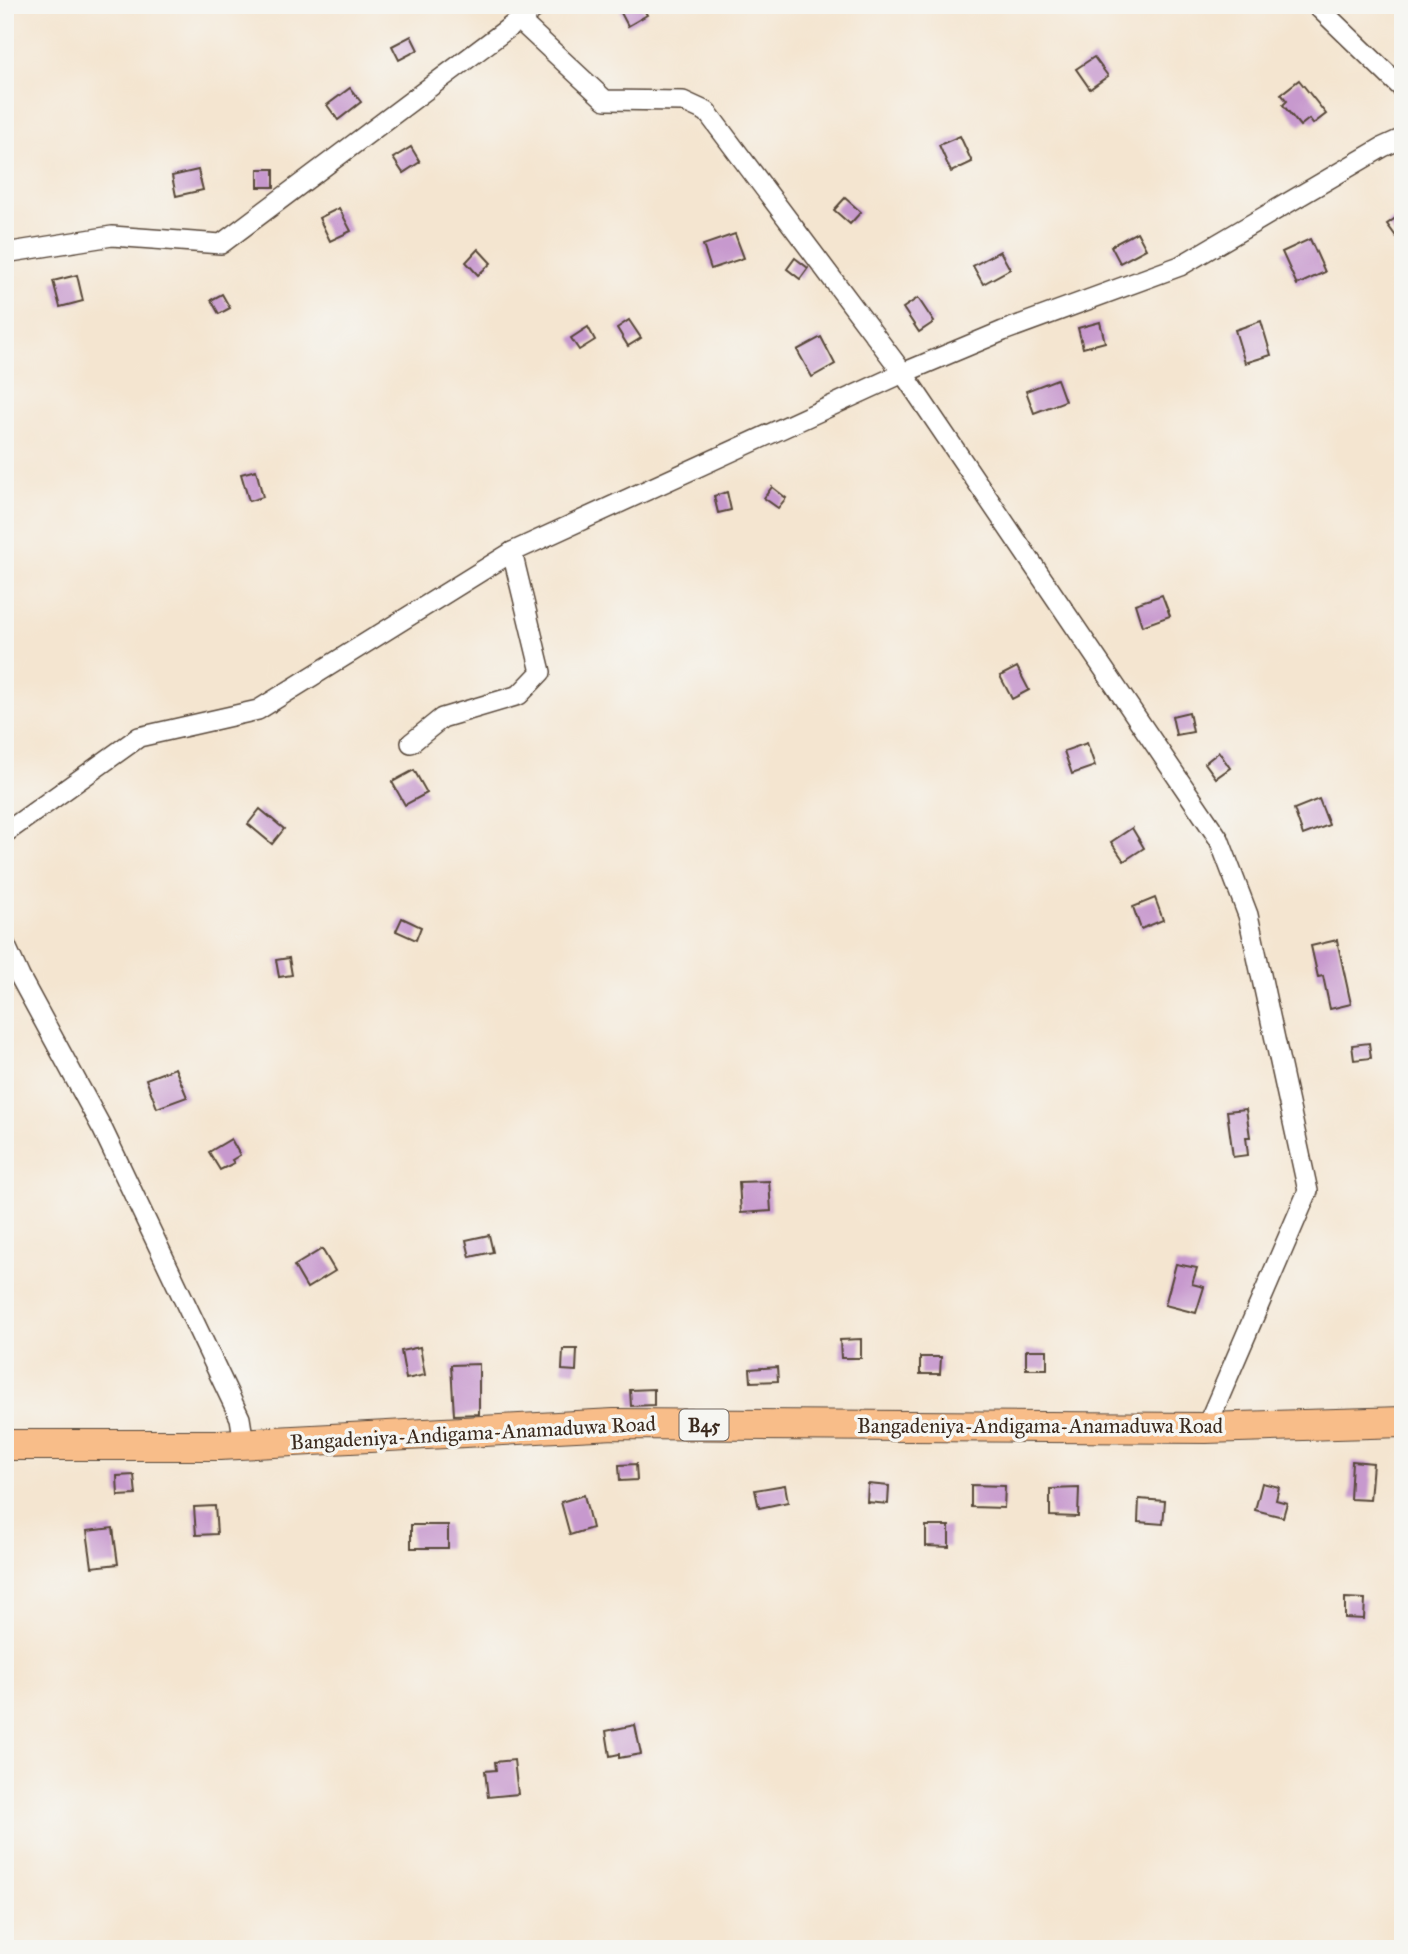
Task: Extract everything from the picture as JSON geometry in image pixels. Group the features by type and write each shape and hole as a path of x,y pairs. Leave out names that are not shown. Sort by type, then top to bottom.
{"main road":[{"name":"Bangadeniya-Andigama-Anamaduwa Road","path":"5,1446 244,1443 614,1424 1206,1428 1403,1422"}],"street":[{"path":"5,253 112,236 221,244 539,5"},
{"path":"1316,5 1403,89"},
{"path":"519,20 605,100 683,101 707,112 902,373 1219,839 1248,915 1308,1191 1206,1428"},
{"path":"5,833 139,737 258,710 512,552 902,373 1003,331 1180,266 1383,147 1403,138"},
{"path":"411,743 442,718 519,695 541,672 512,552"},
{"path":"5,944 20,977 103,1130 240,1418 244,1443"}],"building":[{"path":"631,5 641,5 647,15 628,26 620,11"},
{"path":"411,36 418,50 399,60 392,46"},
{"path":"1094,57 1108,76 1090,89 1076,69"},
{"path":"1299,80 1326,114 1313,124 1309,119 1300,126 1283,105 1287,101 1281,94"},
{"path":"350,88 361,102 338,120 327,105"},
{"path":"960,136 972,162 951,172 939,145"},
{"path":"411,147 420,162 403,173 393,158"},
{"path":"258,169 274,169 274,187 258,187"},
{"path":"198,170 203,190 176,196 172,176"},
{"path":"845,198 861,212 850,224 834,210"},
{"path":"339,208 351,231 330,241 319,218"},
{"path":"1403,213 1403,246 1387,224"},
{"path":"1137,232 1146,249 1120,263 1111,246"},
{"path":"735,234 744,258 711,269 703,245"},
{"path":"1310,239 1325,272 1297,285 1282,252"},
{"path":"478,249 491,263 478,275 466,262"},
{"path":"1000,251 1010,269 983,284 973,266"},
{"path":"795,258 808,268 800,279 787,269"},
{"path":"77,275 83,301 60,307 53,281"},
{"path":"222,294 230,308 219,314 211,300"},
{"path":"918,298 934,322 919,332 903,308"},
{"path":"629,320 641,338 628,346 617,328"},
{"path":"1261,321 1271,355 1245,363 1235,330"},
{"path":"1100,322 1105,342 1083,348 1078,328"},
{"path":"588,327 595,340 579,350 571,338"},
{"path":"821,337 835,364 812,377 797,350"},
{"path":"1057,379 1065,401 1034,413 1026,391"},
{"path":"256,470 263,497 249,501 241,474"},
{"path":"772,487 786,498 778,508 764,498"},
{"path":"727,492 731,510 718,513 714,496"},
{"path":"1162,595 1170,616 1142,626 1135,604"},
{"path":"1017,667 1029,690 1012,699 1000,676"},
{"path":"1189,712 1193,732 1176,735 1172,716"},
{"path":"1087,743 1095,766 1072,774 1064,751"},
{"path":"1219,752 1230,768 1216,778 1205,763"},
{"path":"414,770 427,793 405,805 392,782"},
{"path":"1319,799 1329,825 1303,835 1294,809"},
{"path":"260,809 284,829 272,844 248,824"},
{"path":"1132,828 1144,848 1124,861 1111,842"},
{"path":"1155,898 1163,920 1141,929 1133,907"},
{"path":"402,918 421,927 416,940 396,931"},
{"path":"1337,940 1351,1004 1330,1009 1323,976 1318,977 1311,946"},
{"path":"289,958 292,975 279,977 276,960"},
{"path":"1369,1043 1371,1058 1354,1060 1352,1045"},
{"path":"175,1068 187,1097 157,1108 146,1079"},
{"path":"1246,1109 1250,1137 1246,1137 1248,1155 1233,1157 1227,1111"},
{"path":"231,1139 240,1155 232,1160 234,1163 220,1170 209,1152"},
{"path":"769,1181 771,1211 741,1213 739,1182"},
{"path":"489,1235 493,1252 470,1257 466,1240"},
{"path":"322,1249 335,1271 307,1288 294,1266"},
{"path":"1176,1264 1197,1268 1192,1284 1204,1287 1196,1313 1165,1305"},
{"path":"861,1339 861,1358 841,1358 840,1340"},
{"path":"420,1347 425,1375 406,1379 401,1351"},
{"path":"563,1349 577,1349 576,1371 562,1370"},
{"path":"1026,1350 1047,1350 1047,1369 1026,1369"},
{"path":"920,1357 941,1357 940,1374 920,1374"},
{"path":"479,1364 479,1414 454,1415 451,1365"},
{"path":"777,1367 778,1381 751,1382 750,1369"},
{"path":"654,1389 654,1405 631,1406 630,1390"},
{"path":"1352,1461 1373,1463 1370,1500 1350,1499"},
{"path":"636,1464 637,1480 620,1481 619,1465"},
{"path":"134,1475 136,1495 118,1496 117,1476"},
{"path":"1262,1483 1279,1487 1276,1500 1287,1503 1283,1517 1255,1510"},
{"path":"868,1484 889,1486 888,1504 867,1502"},
{"path":"785,1485 788,1502 759,1508 755,1490"},
{"path":"971,1485 1005,1486 1004,1508 971,1507"},
{"path":"1079,1488 1078,1517 1050,1516 1050,1489"},
{"path":"584,1495 592,1528 570,1535 561,1502"},
{"path":"1139,1499 1165,1501 1163,1524 1138,1522"},
{"path":"215,1506 217,1534 196,1535 194,1507"},
{"path":"411,1525 448,1525 448,1548 411,1548"},
{"path":"926,1526 949,1526 949,1547 926,1546"},
{"path":"113,1528 118,1564 92,1567 87,1531"},
{"path":"1345,1598 1365,1599 1364,1619 1345,1618"},
{"path":"635,1725 641,1754 619,1758 619,1754 610,1756 606,1731"},
{"path":"514,1760 518,1794 488,1797 485,1771 496,1770 495,1762"}]}
